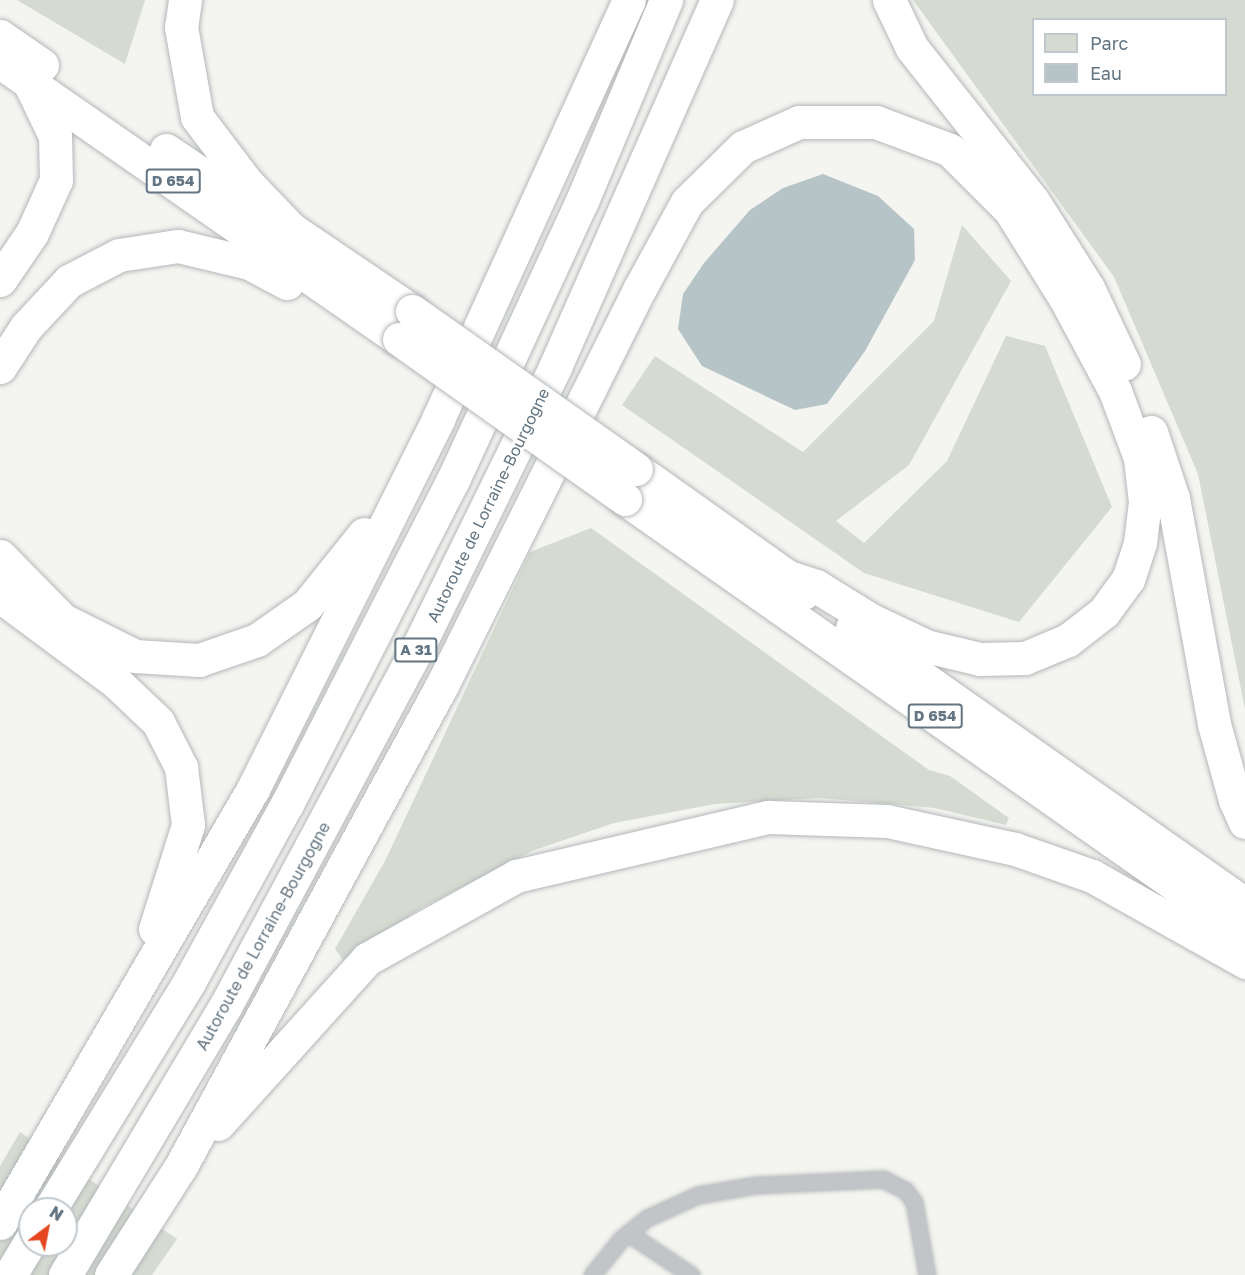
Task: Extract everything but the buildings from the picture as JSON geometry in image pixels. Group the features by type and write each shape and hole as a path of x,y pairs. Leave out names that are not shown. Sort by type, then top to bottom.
{"highway":[{"path":"185,0 181,27 197,117 247,183 291,229"},
{"path":"586,95 617,0"},
{"path":"0,1223 253,789 432,433 629,0"},
{"name":"A 31","path":"57,1197 195,972 287,804 452,482 582,201 666,0"},
{"name":"Autoroute de Lorraine-Bourgogne","path":"65,1275 226,1005 420,643 555,367 717,0"},
{"path":"889,0 912,48 1033,201 1089,288 1137,391 1173,498 1214,724 1235,800 1245,822"},
{"name":"D 654","path":"0,36 276,224 291,229 405,325 630,484 1245,934"},
{"name":"D 654","path":"0,62 345,302 405,325"},
{"path":"0,280 32,233 56,180 55,136 28,80"},
{"path":"111,1275 181,1166 441,687 639,290 687,202 743,147 799,122 876,122 950,150 1010,210 1059,288 1115,391 1140,458 1145,502 1140,543 1128,579 1104,612 1068,640 1025,658 980,659 926,646 871,620 816,586 788,577"},
{"path":"0,367 26,327 69,281 119,255 178,246 249,263 316,298 345,302"},
{"path":"0,556 63,620 135,656 199,660 257,640 307,606 355,548 432,433"},
{"name":"D 654","path":"630,484 788,577 803,594 1245,904"},
{"path":"0,596 117,683 158,722 181,767 188,825 158,924 28,1178"},
{"path":"181,1166 367,958 516,876 768,817 887,820 1015,849 1092,876 1245,962"},
{"path":"10,1275 21,1257"}],"lane":[{"path":"592,1275 628,1233 646,1218 698,1195 756,1185 883,1179 905,1190 914,1202 927,1275"},
{"path":"628,1233 691,1275"}],"green space":[{"path":"17,0 145,0 125,64"},
{"path":"913,0 1245,0 1245,709 1198,474 1114,277"},
{"path":"962,225 1011,281 909,465 836,521 864,543 947,461 1006,336 1045,346 1112,507 1019,622 864,573 622,405 655,356 803,452 934,321"},
{"path":"591,528 929,770 950,776 1009,818 1006,825 935,808 819,798 715,804 614,823 532,851 421,908 343,960 335,949 386,859 530,552"},
{"path":"20,1132 177,1239 152,1275 0,1275 0,1166"}],"water":[{"path":"823,174 878,196 914,229 915,260 865,351 827,404 795,410 702,366 678,329 683,294 704,263 750,210 783,188"}]}
